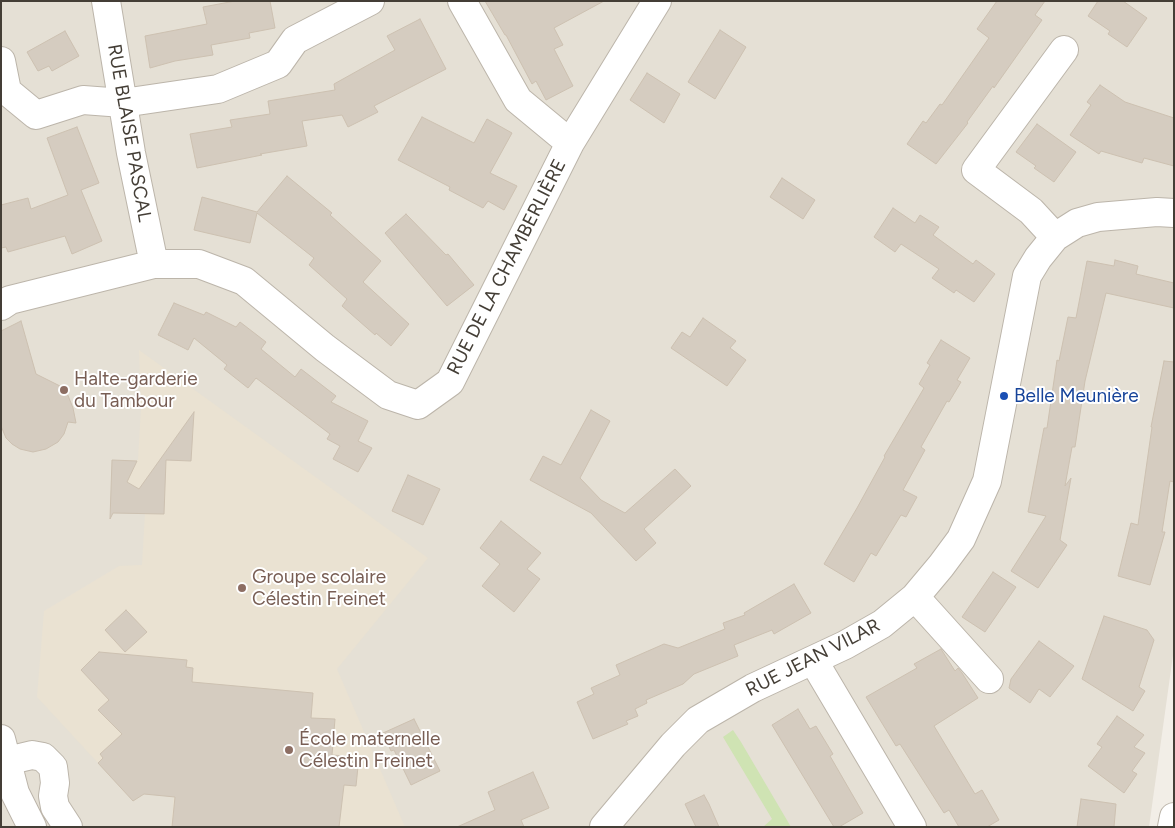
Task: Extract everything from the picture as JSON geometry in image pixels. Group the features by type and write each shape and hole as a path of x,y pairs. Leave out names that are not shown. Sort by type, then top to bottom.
{"street":[{"name":"RUE BLAISE PASCAL","path":"106,1 123,103 154,264"},
{"path":"1,61 7,90 36,115 83,100 123,103 218,89 278,64 295,40 370,1"},
{"path":"462,1 518,100 570,143"},
{"name":"RUE DE LA CHAMBERLIÈRE","path":"1,306 10,300 154,264 199,264 244,281 325,348 388,395 418,405 450,382 570,143 657,1"},
{"path":"1055,237 1031,211 976,170 1064,50"},
{"name":"RUE JEAN VILAR","path":"604,827 673,745 698,720 753,688 845,645 882,624 915,597 961,539 987,482 1028,276 1038,258 1055,237 1077,223 1098,217 1157,212 1174,213"},
{"path":"915,597 989,679"},
{"path":"813,660 912,827"},
{"path":"32,827 14,793 4,750 43,757 53,767 55,807 68,827"},
{"path":"11,827 14,793"},
{"path":"1172,827 1174,817"}],"shaded area":[{"path":"1,1 1174,1 1174,648 1149,827 1,827"},
{"name":"Groupe scolaire Célestin Freinet","path":"139,350 428,558 337,669 405,827 171,827 175,784 138,793 137,799 133,801 37,697 44,611 119,566 142,565 145,513 110,513 122,460 138,460 141,408"}],"green space":[{"path":"733,730 791,827 763,827 772,819 723,737"}],"building":[{"path":"235,1 270,1 275,28 249,33 250,38 211,45 213,55 175,61 150,68 145,36 207,24 203,7"},
{"path":"485,1 604,1 554,28 563,45 554,49 573,86 546,100 536,81 532,84 506,35"},
{"path":"997,1 1045,1 1035,15 1042,20 994,88 993,86 968,123 936,164 907,144 923,121 926,123 940,104 942,105 989,38 977,29"},
{"path":"1098,1 1123,1 1147,18 1127,47 1108,34 1110,31 1088,16"},
{"path":"420,19 446,69 374,106 378,112 348,127 342,115 302,121 307,146 197,168 190,134 232,127 230,120 270,114 268,101 335,90 334,84 395,50 387,36"},
{"path":"720,30 746,47 715,99 688,82"},
{"path":"65,31 79,56 52,71 49,66 38,71 27,52"},
{"path":"647,73 680,94 664,123 630,100"},
{"path":"1100,85 1125,102 1174,118 1174,166 1144,158 1142,163 1101,151 1099,154 1070,135 1091,105 1087,102"},
{"path":"422,117 474,143 487,119 512,133 490,173 517,186 504,210 488,201 483,208 449,190 450,187 398,160"},
{"path":"1037,124 1076,152 1054,182 1016,152"},
{"path":"77,127 99,183 81,190 102,241 72,254 65,236 8,252 6,247 1,248 1,205 28,198 31,209 68,195 47,138"},
{"path":"287,176 332,213 330,215 381,261 363,282 409,324 391,346 376,333 375,335 342,306 347,299 309,265 314,258 257,213 250,243 194,230 202,197 257,212"},
{"path":"782,178 815,200 803,219 770,197"},
{"path":"893,208 915,223 920,215 939,227 933,235 973,264 976,260 995,274 974,302 956,290 954,293 932,278 939,269 901,244 895,252 874,237"},
{"path":"406,214 446,255 448,254 474,285 447,306 385,233"},
{"path":"1115,260 1138,266 1136,274 1174,283 1174,308 1106,293 1085,381 1075,447 1072,447 1065,486 1071,478 1060,540 1067,545 1038,588 1011,571 1046,516 1028,512 1044,428 1047,428 1057,360 1059,361 1068,317 1076,318 1087,261 1114,266"},
{"path":"174,303 204,315 206,312 236,327 240,322 266,342 261,349 295,377 301,369 336,396 331,402 368,421 358,441 372,448 358,472 333,459 340,446 327,439 330,434 256,378 248,388 224,369 227,365 194,338 188,350 158,335"},
{"path":"703,318 736,341 730,348 746,360 727,386 671,348 682,332 690,337"},
{"path":"21,321 36,374 60,386 67,393 76,423 68,422 64,434 58,442 46,449 33,452 20,449 12,444 6,438 1,426 1,331"},
{"path":"941,340 970,358 957,380 961,382 949,402 947,401 921,447 925,450 903,490 917,497 906,517 901,515 876,556 871,553 854,582 824,564 924,388 919,384 930,365 927,363"},
{"path":"1164,361 1174,362 1174,482 1170,481 1162,532 1165,532 1150,585 1118,576 1131,523 1138,525 1151,427"},
{"path":"591,410 610,421 580,478 601,500 625,513 675,469 691,486 644,529 656,543 636,561 591,513 530,480 543,456 561,465"},
{"path":"194,412 191,461 166,460 164,514 113,513 110,519 112,460 137,461 127,482 139,489"},
{"path":"408,475 440,489 423,525 392,511"},
{"path":"501,521 541,553 527,569 540,579 514,612 482,586 500,564 480,548"},
{"path":"993,572 1016,587 985,632 962,617"},
{"path":"794,584 811,613 774,634 772,630 734,645 738,656 694,674 683,684 646,700 647,703 635,709 638,716 626,721 628,724 593,739 577,702 594,694 591,688 620,675 616,665 664,644 678,648 725,629 723,623 745,615 744,613"},
{"path":"126,610 147,632 125,652 105,630"},
{"path":"1104,616 1147,630 1154,640 1139,687 1145,691 1133,711 1082,679"},
{"path":"1039,641 1074,666 1050,697 1039,689 1030,703 1009,688 1011,679"},
{"path":"941,649 955,671 958,668 962,673 978,698 934,726 975,794 982,790 999,820 987,827 959,827 949,810 944,813 900,744 896,746 866,697 917,668 914,664"},
{"path":"99,652 187,660 186,667 193,668 192,682 313,693 311,718 335,719 332,755 359,757 356,786 344,785 339,827 172,827 175,797 144,794 133,801 98,763 103,758 100,754 122,734 98,710 109,700 81,670"},
{"path":"798,709 810,729 816,726 833,754 830,756 863,813 839,827 834,827 772,725"},
{"path":"1117,716 1144,735 1134,747 1145,753 1132,771 1137,774 1124,793 1088,766 1102,747 1097,744"},
{"path":"414,719 440,771 411,785 394,750 391,751 383,733"},
{"path":"533,772 549,808 521,820 524,827 457,827 495,810 488,792"},
{"path":"704,795 719,827 696,827 685,804"},
{"path":"1081,799 1116,804 1114,827 1077,827"}],"place":[{"name":"Halte-garderie du Tambour","path":"64,390"},
{"name":"Belle Meunière","path":"1004,396"},
{"name":"Groupe scolaire Célestin Freinet","path":"242,588"},
{"name":"École maternelle Célestin Freinet","path":"289,750"}]}
